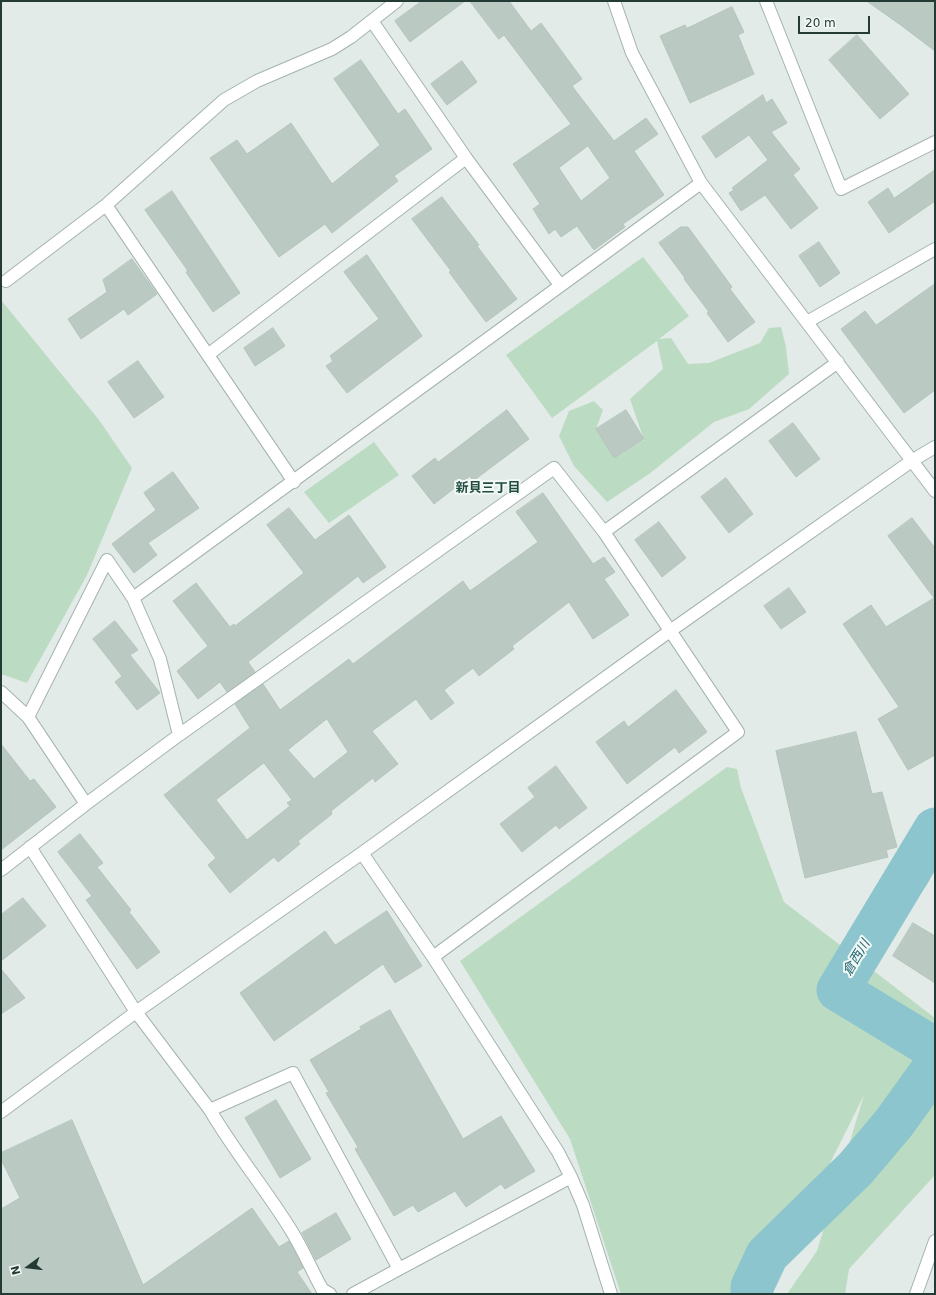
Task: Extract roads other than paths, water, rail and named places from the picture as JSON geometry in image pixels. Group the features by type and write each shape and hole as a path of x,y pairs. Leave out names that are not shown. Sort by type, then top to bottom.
{"street":[{"path":"6,281 106,206 224,100 257,81 332,49 372,21 397,1"},
{"path":"614,1 632,53 701,184 913,460 935,491"},
{"path":"766,1 841,189 935,142"},
{"path":"372,21 466,158 560,285"},
{"path":"209,354 466,158"},
{"path":"133,598 294,482 560,285 701,184"},
{"path":"106,206 209,354 294,482"},
{"path":"807,322 935,249"},
{"path":"604,532 838,362"},
{"path":"1,1112 136,1012 362,853 670,630 913,460 935,447"},
{"path":"1,870 86,804 179,735 554,468 604,532 738,732 433,957"},
{"path":"28,717 106,560 133,598 160,659 179,735"},
{"path":"1,692 28,717 86,804"},
{"path":"30,847 136,1012 210,1110 225,1136 254,1174 290,1228 322,1289 330,1294"},
{"path":"362,853 433,957 558,1152 583,1205 611,1294"},
{"path":"210,1110 293,1073 399,1269"},
{"path":"353,1294 571,1177"},
{"path":"916,1294 935,1241"}],"waterway":[{"name":"倉西川","path":"935,829 838,990 935,1049"},
{"name":"倉西川","path":"752,1294 752,1287 767,1255 856,1168 894,1123 935,1066"}],"district":[{"name":"新貝三丁目","path":"488,489"}]}
